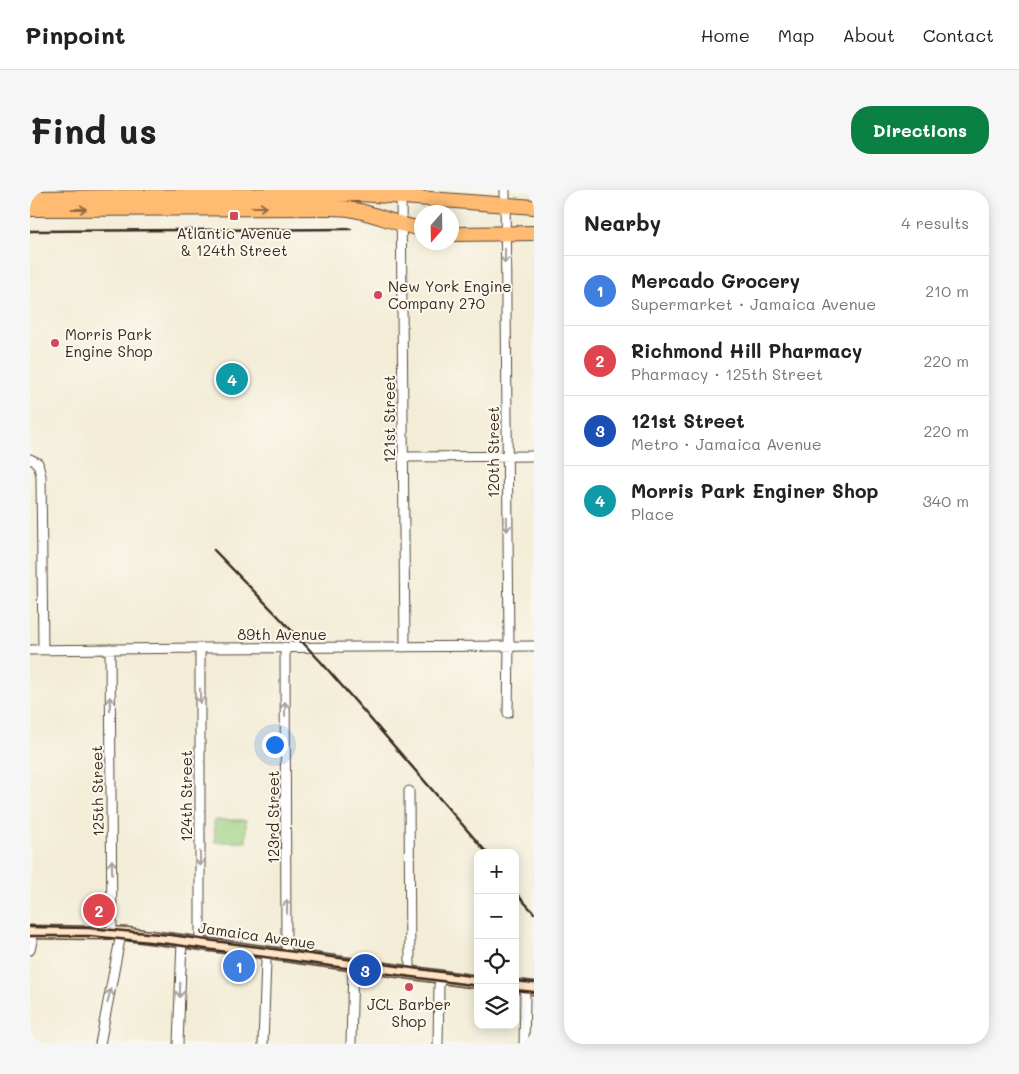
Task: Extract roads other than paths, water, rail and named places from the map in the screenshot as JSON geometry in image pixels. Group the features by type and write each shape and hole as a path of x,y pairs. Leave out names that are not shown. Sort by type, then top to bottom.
{"main road":[{"path":"30,198 299,197 401,193 534,207"},
{"path":"299,197 330,208 354,210 414,227"},
{"path":"30,209 106,198"},
{"path":"459,234 534,233"},
{"name":"Jamaica Avenue","path":"30,932 117,933 474,981"}],"street":[{"name":"120th Street","path":"505,190 508,713"},
{"name":"121st Street","path":"401,193 405,647"},
{"path":"404,457 534,456"},
{"path":"30,459 39,465 41,476 43,650"},
{"name":"89th Avenue","path":"30,650 534,646"},
{"name":"123rd Street","path":"285,647 286,945 288,955"},
{"name":"124th Street","path":"200,648 200,943"},
{"name":"125th Street","path":"100,1044 117,933 110,649"},
{"path":"409,791 410,972"},
{"path":"30,937 32,941 30,950"},
{"path":"178,1044 182,941"},
{"path":"263,1044 266,961 268,952"},
{"path":"351,1044 353,964"},
{"path":"438,1044 439,986 441,977"},
{"path":"524,987 524,1044"}],"railway":[{"path":"30,231 351,229"},
{"path":"214,550 322,663 484,849"},
{"path":"517,894 534,913"},
{"path":"30,927 89,928 171,935 474,976"},
{"path":"30,936 90,936 169,944 474,985"},
{"path":"519,981 534,983"},
{"path":"519,990 534,992"}],"place":[{"name":"Atlantic Avenue & 124th Street","path":"234,216"},
{"name":"New York Engine Company 270","path":"378,295"},
{"name":"Morris Park Engine Shop","path":"55,343"},
{"name":"Morris Park Enginer Shop","path":"232,379"},
{"name":"Richmond Hill Pharmacy","path":"99,910"},
{"name":"Mercado Grocery","path":"239,966"},
{"name":"121st Street","path":"365,970"},
{"name":"JCL Barber Shop","path":"409,987"}]}
